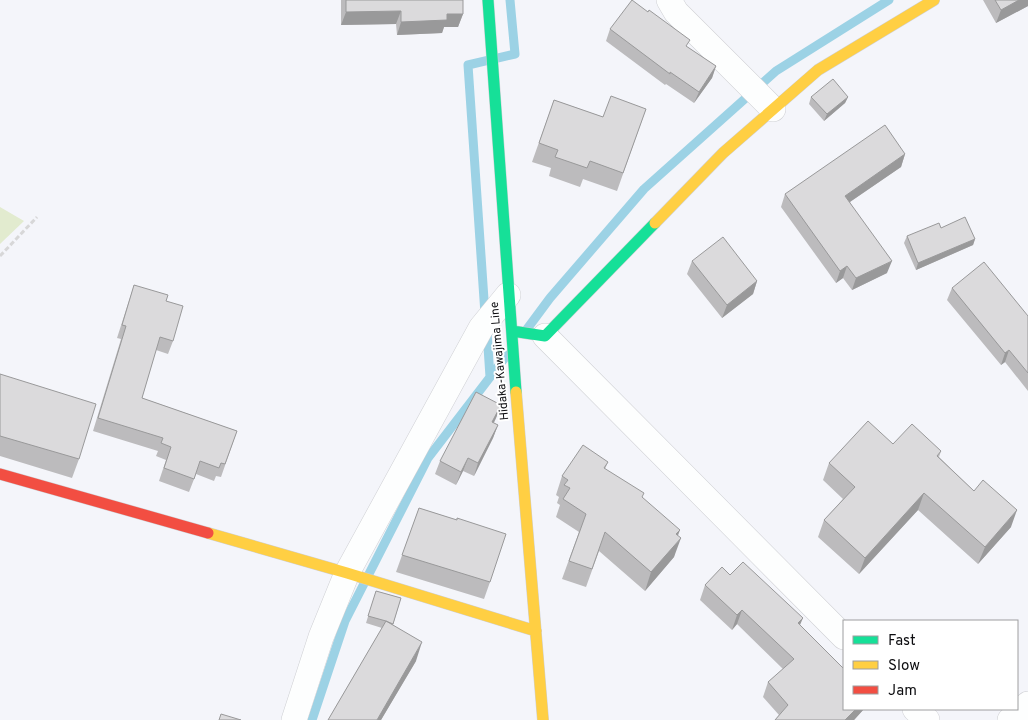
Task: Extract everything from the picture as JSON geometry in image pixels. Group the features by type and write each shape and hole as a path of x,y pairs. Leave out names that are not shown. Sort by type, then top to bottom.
{"street":[{"name":"Hidaka-Kawajima Line","path":"488,0 508,295 543,720"},
{"path":"669,0 676,12 773,109"},
{"path":"545,336 724,153 818,70 934,0"},
{"path":"294,720 321,637 347,573 481,328 508,295"},
{"path":"512,331 545,336 843,636"},
{"path":"0,474 347,573 536,631"},
{"path":"916,710 927,720"}],"path":[{"path":"0,256 37,217"}],"green space":[{"path":"0,207 24,221 0,244"}],"building":[{"path":"346,0 463,0 463,14 447,14 447,20 401,22 401,11 346,12"},
{"path":"632,0 690,40 686,46 716,66 699,92 670,72 670,74 610,29"},
{"path":"995,0 1019,0 1001,10"},
{"path":"833,79 848,97 827,114 811,97"},
{"path":"611,96 646,109 623,173 590,161 587,168 555,157 558,150 539,143 554,100 603,117"},
{"path":"885,125 905,154 845,196 892,261 856,278 847,266 840,271 785,194"},
{"path":"965,217 975,239 918,263 907,236 939,223 941,228"},
{"path":"723,237 757,281 727,305 692,261"},
{"path":"984,262 1028,316 1028,373 1009,350 1005,353 952,288"},
{"path":"134,285 168,295 166,301 183,306 173,341 160,337 142,398 237,431 225,464 221,463 219,468 200,461 194,479 164,468 171,447 161,443 163,438 98,418 126,326 122,325"},
{"path":"0,374 96,404 79,459 0,436"},
{"path":"476,392 501,405 492,422 498,425 478,463 468,458 461,472 440,461"},
{"path":"868,421 893,444 912,424 941,451 937,456 974,491 983,480 1017,510 985,547 924,493 865,558 824,520 855,487 829,463"},
{"path":"583,445 608,462 604,468 644,493 642,497 680,530 676,534 681,538 651,572 605,532 592,569 569,561 586,514 563,499 570,488 564,485 568,480 562,476"},
{"path":"419,508 506,534 490,582 402,555"},
{"path":"743,562 803,618 798,623 843,668 843,710 855,710 845,720 775,720 788,705 768,682 794,659 742,610 737,615 705,585 722,567 730,575"},
{"path":"376,591 401,598 393,624 368,616"},
{"path":"386,621 422,642 377,720 328,720"},
{"path":"221,714 241,720 219,720"}],"waterway":[{"path":"485,314 468,65 515,54 510,0"},
{"path":"527,329 550,298 644,189 776,71 889,0"},
{"path":"487,332 490,377"},
{"path":"312,720 345,621 428,458 507,355"}],"traffic: fast":[{"path":"488,0 516,392"},
{"path":"512,331 545,336 655,223"}],"traffic: slow":[{"path":"655,223 723,153 818,70 934,0"},
{"path":"516,392 543,720"},
{"path":"208,533 536,631"}],"traffic: jam":[{"path":"0,474 208,533"}]}
